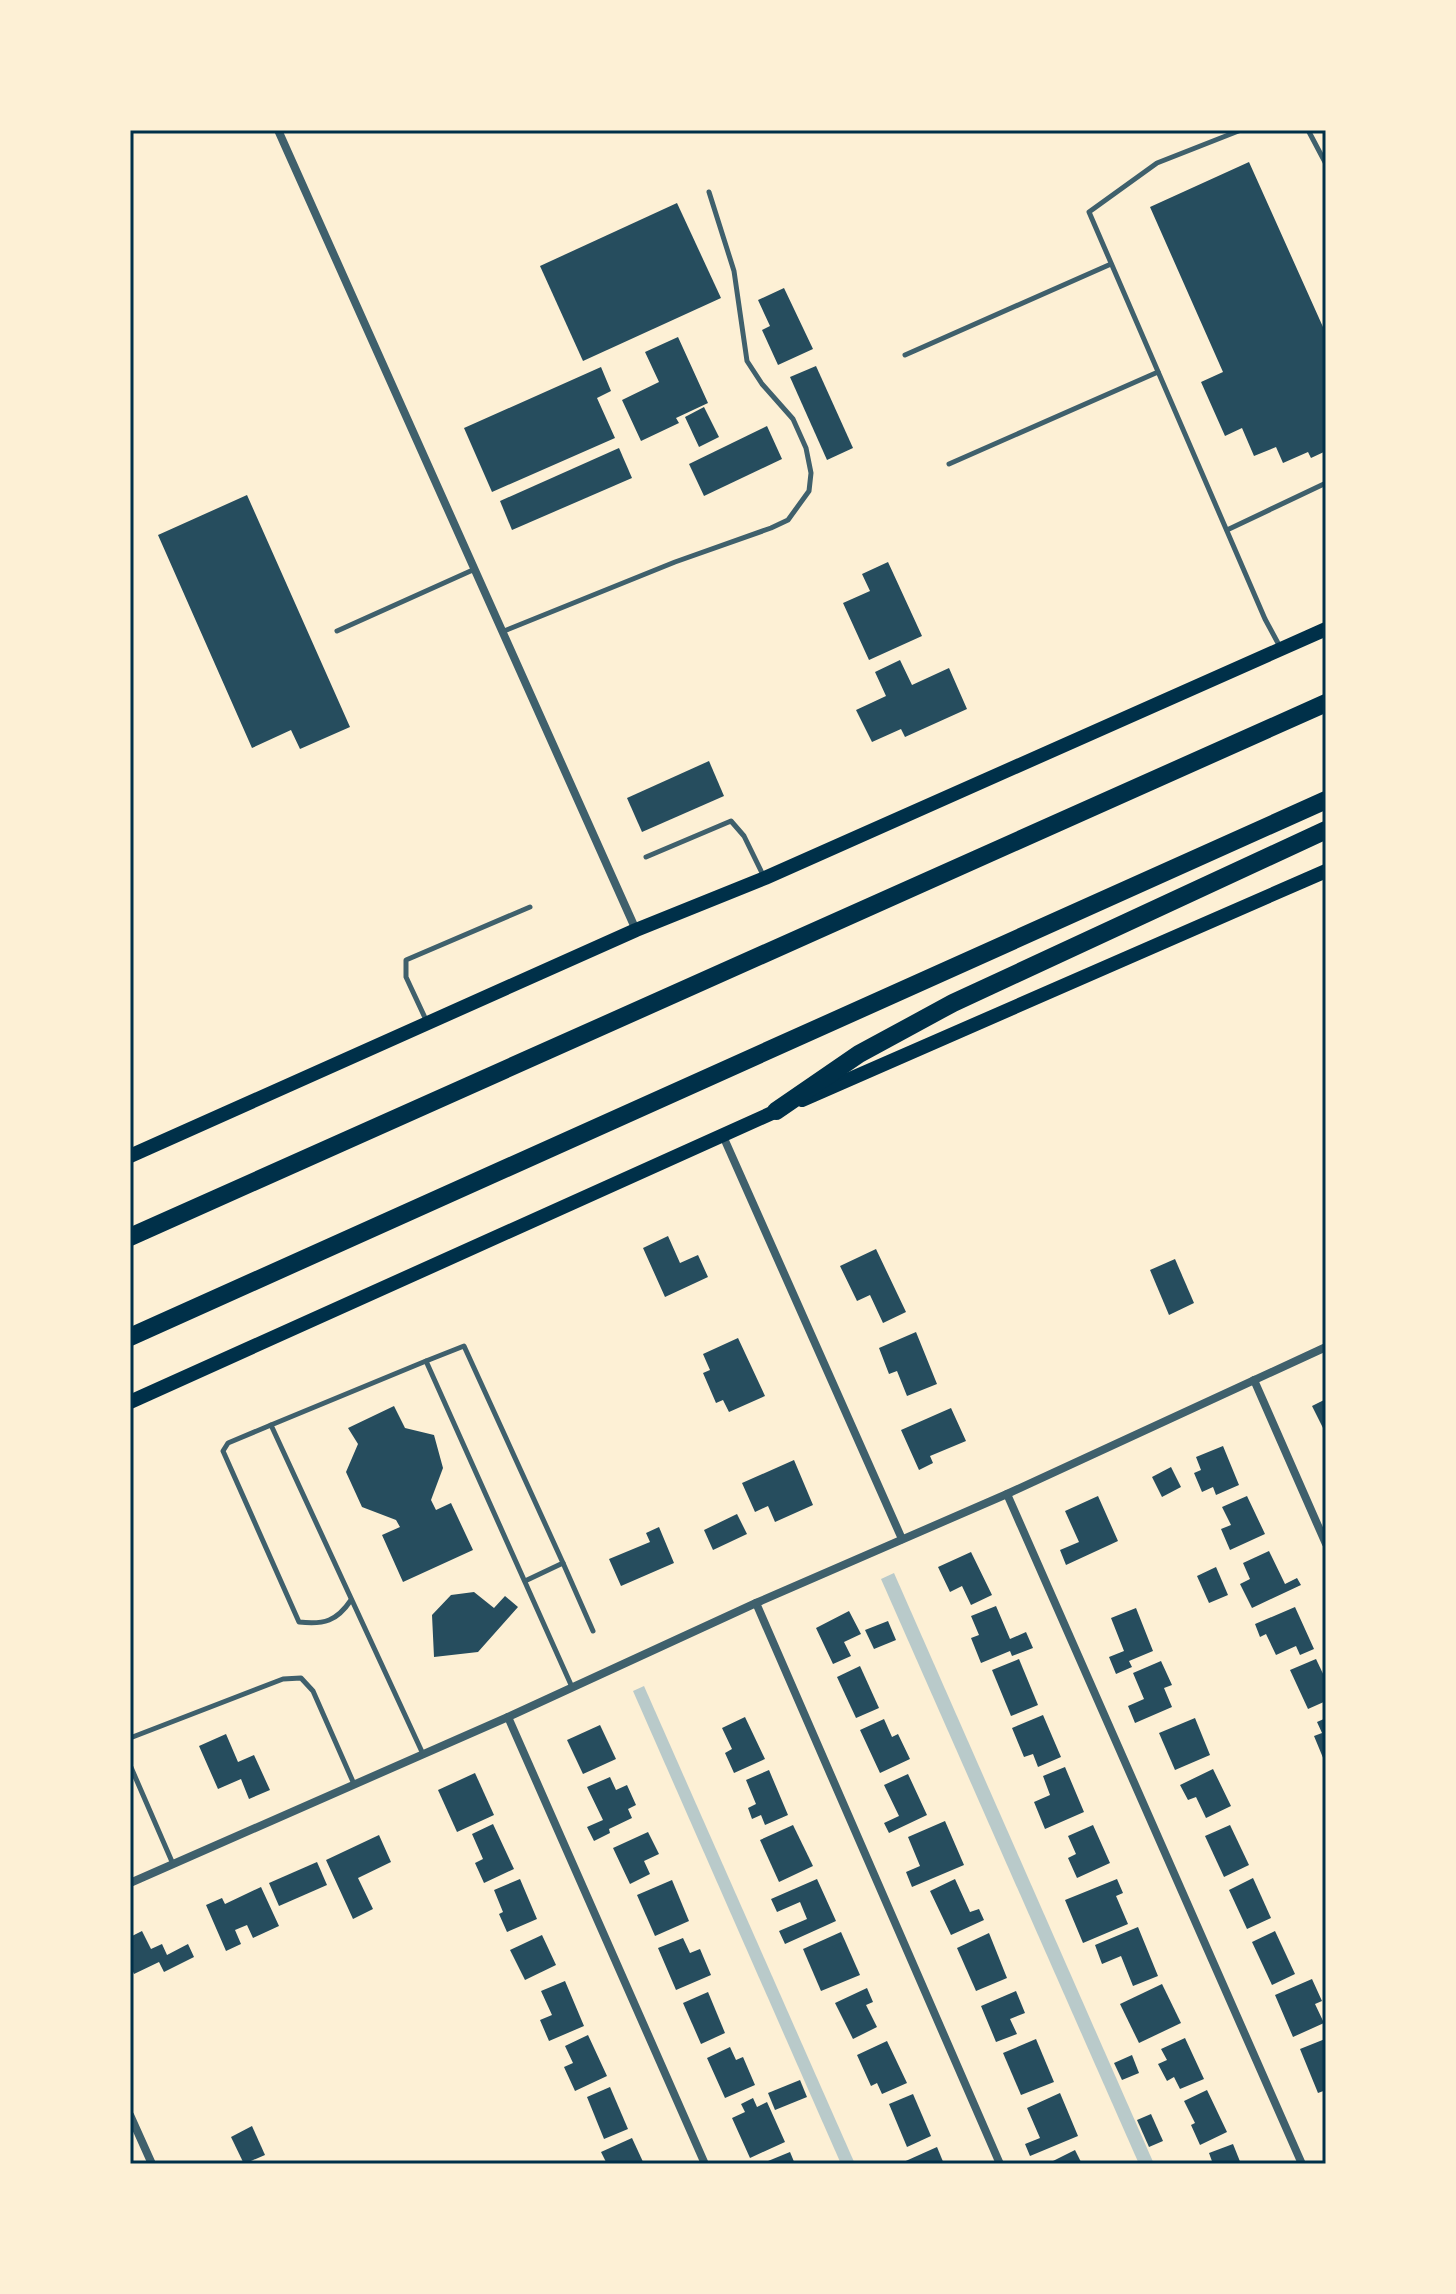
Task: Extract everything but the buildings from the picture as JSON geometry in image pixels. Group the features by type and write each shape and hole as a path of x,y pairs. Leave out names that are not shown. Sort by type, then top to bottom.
{"highway":[{"path":"130,1237 1326,703"},
{"path":"130,1337 1326,800"},
{"path":"776,1111 859,1054 953,1003 1326,830"}],"main road":[{"path":"130,1156 636,930 765,878 1326,629"},
{"path":"130,1402 776,1111 1326,871"}],"street":[{"path":"278,130 636,930"},
{"path":"723,1136 902,1539"},
{"path":"130,1883 1007,1494 1326,1347"},
{"path":"1254,1380 1326,1544"},
{"path":"1007,1494 1302,2164"},
{"path":"756,1603 1000,2164"},
{"path":"508,1717 705,2164"},
{"path":"130,2115 152,2164"}],"lane":[{"path":"1241,130 1157,163 1089,212 1265,619 1282,650"},
{"path":"1308,130 1326,164"},
{"path":"504,631 675,562 771,528 788,520 809,491 811,473 806,448 793,419 762,384 747,361 734,271 709,192"},
{"path":"905,355 1111,264"},
{"path":"949,464 1158,372"},
{"path":"1227,530 1326,483"},
{"path":"337,631 476,569"},
{"path":"646,857 731,821 744,836 765,878"},
{"path":"427,1023 406,977 406,960 530,907"},
{"path":"352,1599 343,1612 320,1625 299,1622 223,1451 228,1443 464,1346 593,1631"},
{"path":"426,1361 572,1687"},
{"path":"271,1425 423,1754"},
{"path":"525,1581 563,1563"},
{"path":"130,1738 283,1679 301,1678 313,1691 354,1784"},
{"path":"130,1765 173,1864"}],"shaded area":[{"path":"894,1573 1154,2164 1139,2164 881,1579"},
{"path":"644,1686 855,2164 841,2164 633,1691"}]}
